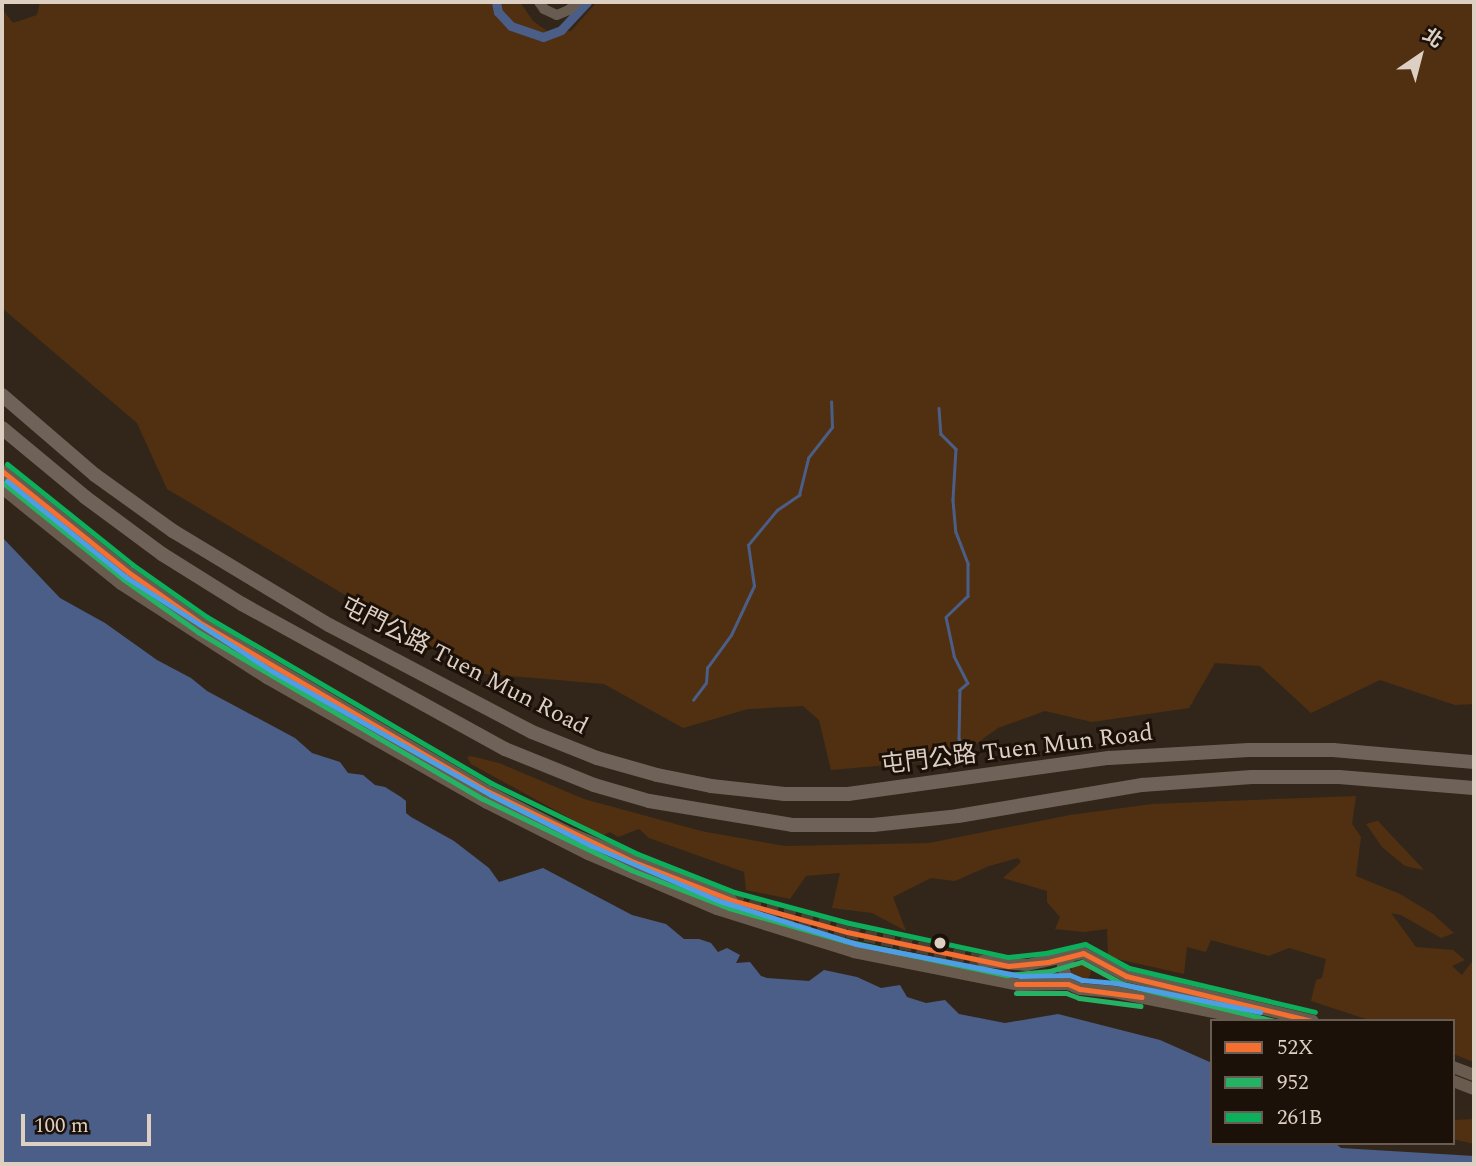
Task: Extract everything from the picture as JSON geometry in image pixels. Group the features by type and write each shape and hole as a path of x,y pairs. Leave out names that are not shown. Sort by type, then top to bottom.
{"highway":[{"name":"屯門公路 Tuen Mun Road","path":"2,395 95,475 173,531 330,625 532,732 597,758 657,775 711,786 785,794 848,794 1109,758 1235,751 1333,750 1474,762"},
{"name":"屯門公路 Tuen Mun Road","path":"2,428 85,497 151,546 242,604 505,749 594,785 649,801 792,825 873,825 958,816 1142,785 1252,777 1339,777 1474,788"}],"main road":[{"path":"2,471 128,572 202,624 453,777 588,854 717,909 854,952 1019,985 1068,984 1247,1019"},
{"path":"2,488 144,598 267,678 453,777 565,831 731,900"},
{"path":"983,961 1008,966 1027,965 1088,954 1097,962 1126,976 1305,1019"},
{"path":"1068,984 1063,966 1070,956"},
{"path":"1086,989 1098,978 1097,962"},
{"path":"1455,1068 1474,1075"},
{"path":"1455,1082 1474,1089"}],"street":[{"path":"538,2 544,9 557,15 569,10 577,2"}],"shaded area":[{"path":"40,2 520,2 533,21 547,31 571,31 597,2 1474,2 1474,704 1455,705 1380,680 1311,713 1260,666 1215,663 1189,708 1092,722 1045,711 998,728 955,759 831,770 819,720 803,706 748,709 683,728 604,684 476,673 167,489 137,423 2,308 2,9 13,23 37,15"},
{"path":"467,757 499,763 584,799 701,831 785,846 929,843 1070,815 1152,804 1356,796 1352,824 1361,837 1356,876 1400,894 1433,914 1454,933 1441,938 1401,915 1391,913 1416,947 1453,950 1465,960 1452,966 1462,975 1474,959 1474,1062 1455,1055 1455,1019 1366,1019 1311,1001 1316,980 1322,978 1326,959 1289,948 1269,956 1211,940 1206,952 1187,947 1184,974 1108,957 1107,929 1084,932 1055,929 1060,917 1047,902 1047,891 1003,878 1021,862 1018,858 989,866 955,881 931,878 893,897 906,931 872,913 832,908 840,873 806,876 790,899 746,890 744,872 649,838 639,829 618,837 610,832 602,836 471,764"},
{"path":"1378,821 1424,870 1405,866 1382,847 1366,824"},
{"path":"1077,961 1085,961 1091,971 1085,981 1077,981 1071,975 1071,967"},
{"path":"1474,1119 1474,1144 1455,1139 1455,1120"}],"water":[{"path":"2,537 60,598 105,623 207,691 295,738 312,753 340,762 348,773 363,775 375,785 385,787 401,797 406,801 406,813 454,841 489,868 499,882 543,868 632,915 666,924 684,939 699,939 711,943 718,952 727,948 740,955 736,963 750,962 761,976 767,978 809,981 824,970 857,977 881,988 900,985 907,997 926,1003 945,1000 959,1014 1005,1023 1058,1014 1160,1040 1210,1062 1210,1145 1337,1145 1341,1148 1474,1156 1474,1164 2,1164"}],"waterway":[{"path":"496,2 498,12 511,26 543,37 561,30 587,2"},
{"path":"693,700 706,683 707,668 731,635 754,586 748,545 777,510 799,495 808,458 832,427 831,402"},
{"path":"939,408 941,434 956,449 953,500 956,532 968,564 968,596 946,617 954,656 968,683 960,690 959,738 962,753"}],"tunnel":[{"path":"731,900 847,932 983,961"}],"transit line":[{"name":"261B","path":"7,464 133,565 207,617 491,783 638,854 734,892 849,923 1008,957 1046,953 1085,944 1129,968 1315,1012"},
{"name":"52X","path":"2,471 128,572 202,624 487,791 634,862 731,900 847,932 1008,966 1048,962 1083,953 1126,976 1304,1019"},
{"path":"7,481 126,577 272,671 491,795 592,846 720,901 856,944 1020,976 1070,975 1082,980 1116,983 1260,1012"},
{"name":"952","path":"2,482 123,579 198,632 483,799 631,870 729,908 845,941 1007,975 1050,971 1082,962 1123,984 1267,1019"},
{"name":"52X","path":"1016,984 1068,984 1080,989 1141,997"},
{"name":"952","path":"1016,993 1066,993 1079,998 1140,1006"}]}
